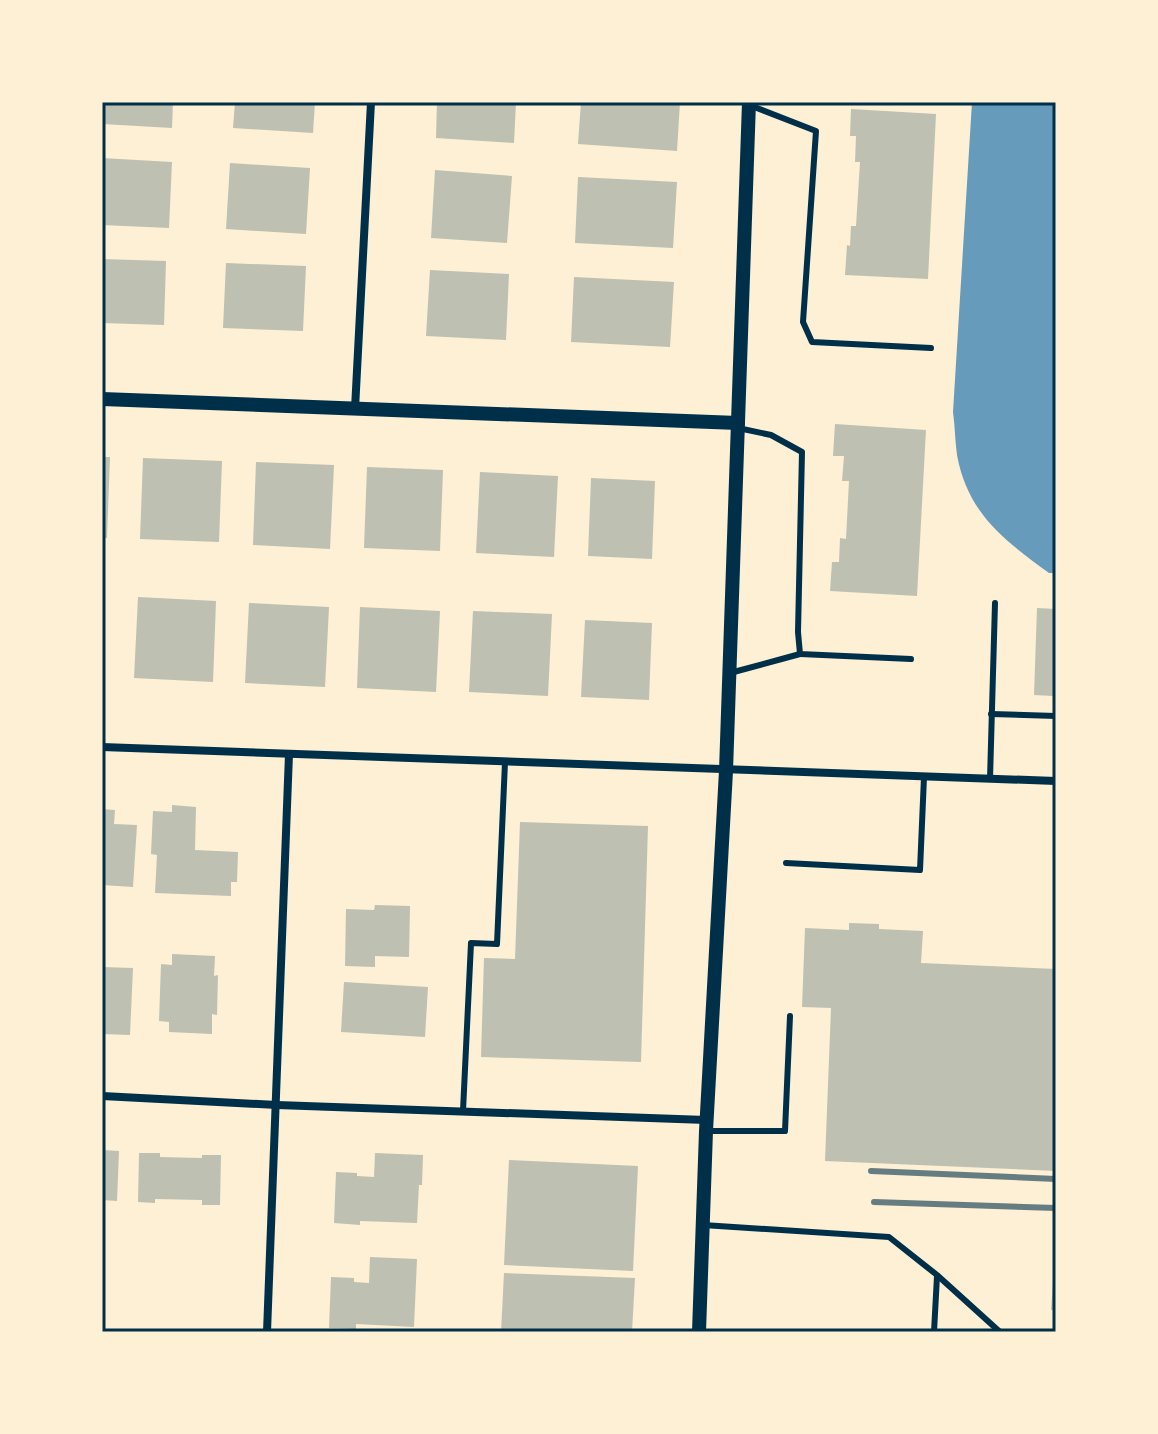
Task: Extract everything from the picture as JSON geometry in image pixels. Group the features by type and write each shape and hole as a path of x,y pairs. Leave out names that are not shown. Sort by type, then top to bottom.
{"street":[{"path":"355,409 371,102"},
{"path":"699,1332 706,1125 726,771 749,103"},
{"path":"102,399 738,425"},
{"path":"102,747 1056,781"},
{"path":"267,1332 289,754"},
{"path":"102,1096 706,1125"}],"lane":[{"path":"749,103 816,131 803,322 812,342 931,348"},
{"path":"738,425 771,435 802,452 800,654"},
{"path":"990,779 995,603"},
{"path":"729,674 800,654 911,659"},
{"path":"991,714 1056,716"},
{"path":"463,1111 471,943 497,944 505,762"},
{"path":"786,863 920,870 924,777"},
{"path":"706,1125 785,1131 790,1016"},
{"path":"703,1225 889,1237 1000,1332"},
{"path":"934,1332 937,1275"}],"water":[{"path":"972,102 1056,102 1056,573 1049,573 990,524 970,494 957,455 953,412"}],"building":[{"path":"102,102 173,102 172,128 102,124"},
{"path":"235,102 315,102 313,133 233,128"},
{"path":"437,102 516,102 514,143 436,138"},
{"path":"581,102 680,102 677,151 578,144"},
{"path":"851,109 936,114 928,279 845,275 851,226 856,226 860,162 855,162 856,136 850,136"},
{"path":"102,158 172,162 169,228 102,225"},
{"path":"230,163 310,168 306,234 226,229"},
{"path":"435,170 512,176 507,243 431,238"},
{"path":"578,177 677,182 673,248 575,243"},
{"path":"102,259 166,261 164,325 102,323"},
{"path":"226,263 306,266 303,331 223,328"},
{"path":"430,270 509,274 506,340 426,336"},
{"path":"574,277 674,282 670,347 571,342"},
{"path":"835,424 926,430 917,596 830,591 832,562 839,562 840,538 846,539 849,481 842,481 844,456 833,456"},
{"path":"102,457 110,457 107,538 102,538"},
{"path":"143,458 222,461 219,542 140,539"},
{"path":"256,462 334,465 330,549 253,545"},
{"path":"367,467 443,470 440,551 364,548"},
{"path":"480,472 558,476 554,557 476,553"},
{"path":"591,478 655,481 652,559 588,556"},
{"path":"138,597 216,601 213,682 134,678"},
{"path":"249,603 329,607 325,687 245,683"},
{"path":"360,607 440,611 436,692 357,688"},
{"path":"1037,608 1056,609 1056,689 1053,688 1053,696 1034,695"},
{"path":"473,611 552,614 548,696 469,692"},
{"path":"585,620 652,623 649,700 581,697"},
{"path":"172,805 196,807 195,850 238,852 237,882 231,882 231,896 155,893 157,855 151,854 153,811 172,812"},
{"path":"102,809 115,810 114,824 137,825 133,887 102,885"},
{"path":"520,822 648,826 641,1062 481,1057 484,958 515,959"},
{"path":"375,905 410,906 409,957 375,956 375,967 345,966 346,909 374,910"},
{"path":"849,923 879,924 879,929 923,931 921,963 1056,969 1056,1171 825,1161 831,1008 802,1007 805,928 849,930"},
{"path":"172,954 215,956 217,1015 212,1014 212,1034 169,1032 169,1022 159,1021 161,964 172,965"},
{"path":"102,967 133,968 130,1035 102,1034"},
{"path":"344,982 428,987 425,1037 341,1032"},
{"path":"102,1150 119,1151 117,1201 102,1200"},
{"path":"139,1153 160,1153 160,1157 221,1155 220,1205 202,1205 202,1200 155,1199 155,1203 138,1202"},
{"path":"375,1153 423,1155 417,1223 334,1223 336,1172 374,1177"},
{"path":"509,1160 638,1166 633,1271 504,1265"},
{"path":"370,1257 417,1259 414,1327 356,1324 356,1329 329,1328 331,1277 354,1278 354,1282 369,1283"},
{"path":"1054,1267 1056,1310 1051,1310"},
{"path":"504,1273 635,1278 632,1332 501,1332"}],"railway":[{"path":"871,1171 1056,1179"},
{"path":"874,1202 1056,1208"}]}
